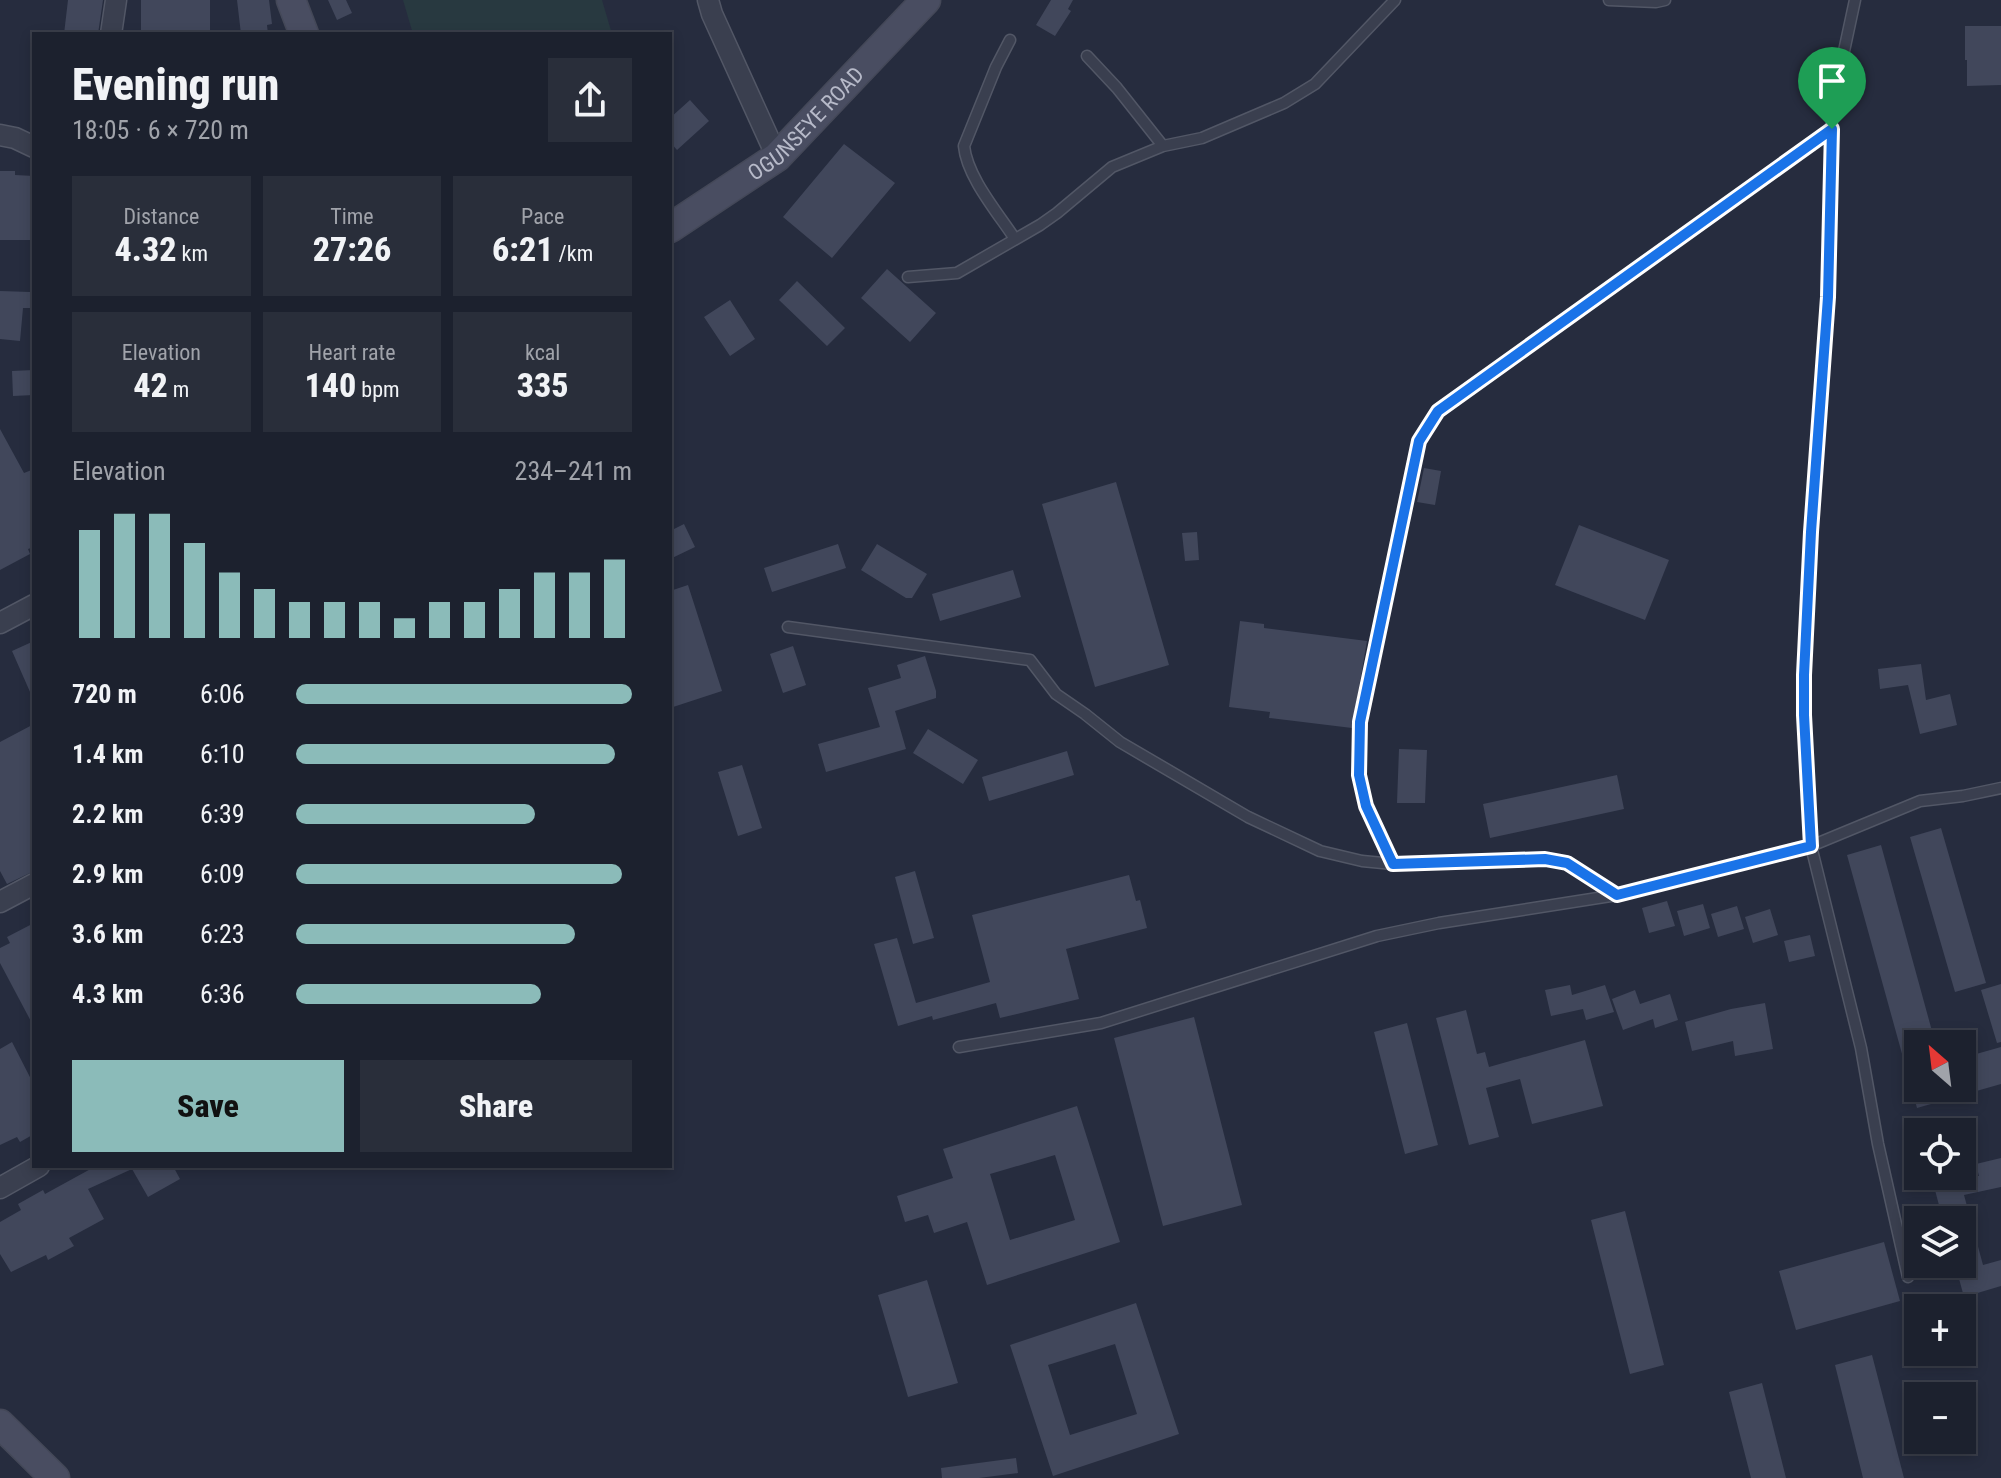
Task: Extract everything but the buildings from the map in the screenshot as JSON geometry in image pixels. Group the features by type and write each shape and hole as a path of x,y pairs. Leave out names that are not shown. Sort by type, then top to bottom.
{"street":[{"path":"111,32 116,0"},
{"path":"291,0 303,32"},
{"path":"708,0 777,157"},
{"name":"OGUNSEYE ROAD","path":"672,227 777,157 926,0"},
{"path":"0,135 32,146"},
{"path":"0,623 32,606"},
{"path":"0,902 32,885"},
{"path":"0,1188 35,1168"},
{"path":"0,1424 55,1478"}],"lane":[{"path":"908,277 957,273 1057,213 1112,167 1163,146 1202,138 1295,97 1315,84 1395,0"},
{"path":"1609,0 1665,0"},
{"path":"1855,0 1832,107 1828,297 1811,532 1804,715 1811,846 1861,1048 1878,1144 1904,1259"},
{"path":"1010,40 964,146 965,157 974,177 1015,239"},
{"path":"1087,56 1163,146"},
{"path":"1393,864 1366,806 1359,775 1360,722 1419,441 1438,411 1832,129"},
{"path":"788,627 1030,660 1056,694 1120,742 1248,817 1320,851 1362,861 1393,864 1545,859 1567,863 1617,895"},
{"path":"959,1047 1101,1023 1377,936 1617,895 1811,846 1920,801 2001,788"}],"shaded area":[{"path":"403,0 602,0 611,32 412,32"}],"route":[{"path":"1832,129 1828,297 1804,675 1811,846 1617,895 1567,863 1545,859 1393,864 1366,806 1359,775 1360,722 1419,441 1438,411 1832,129"}]}
